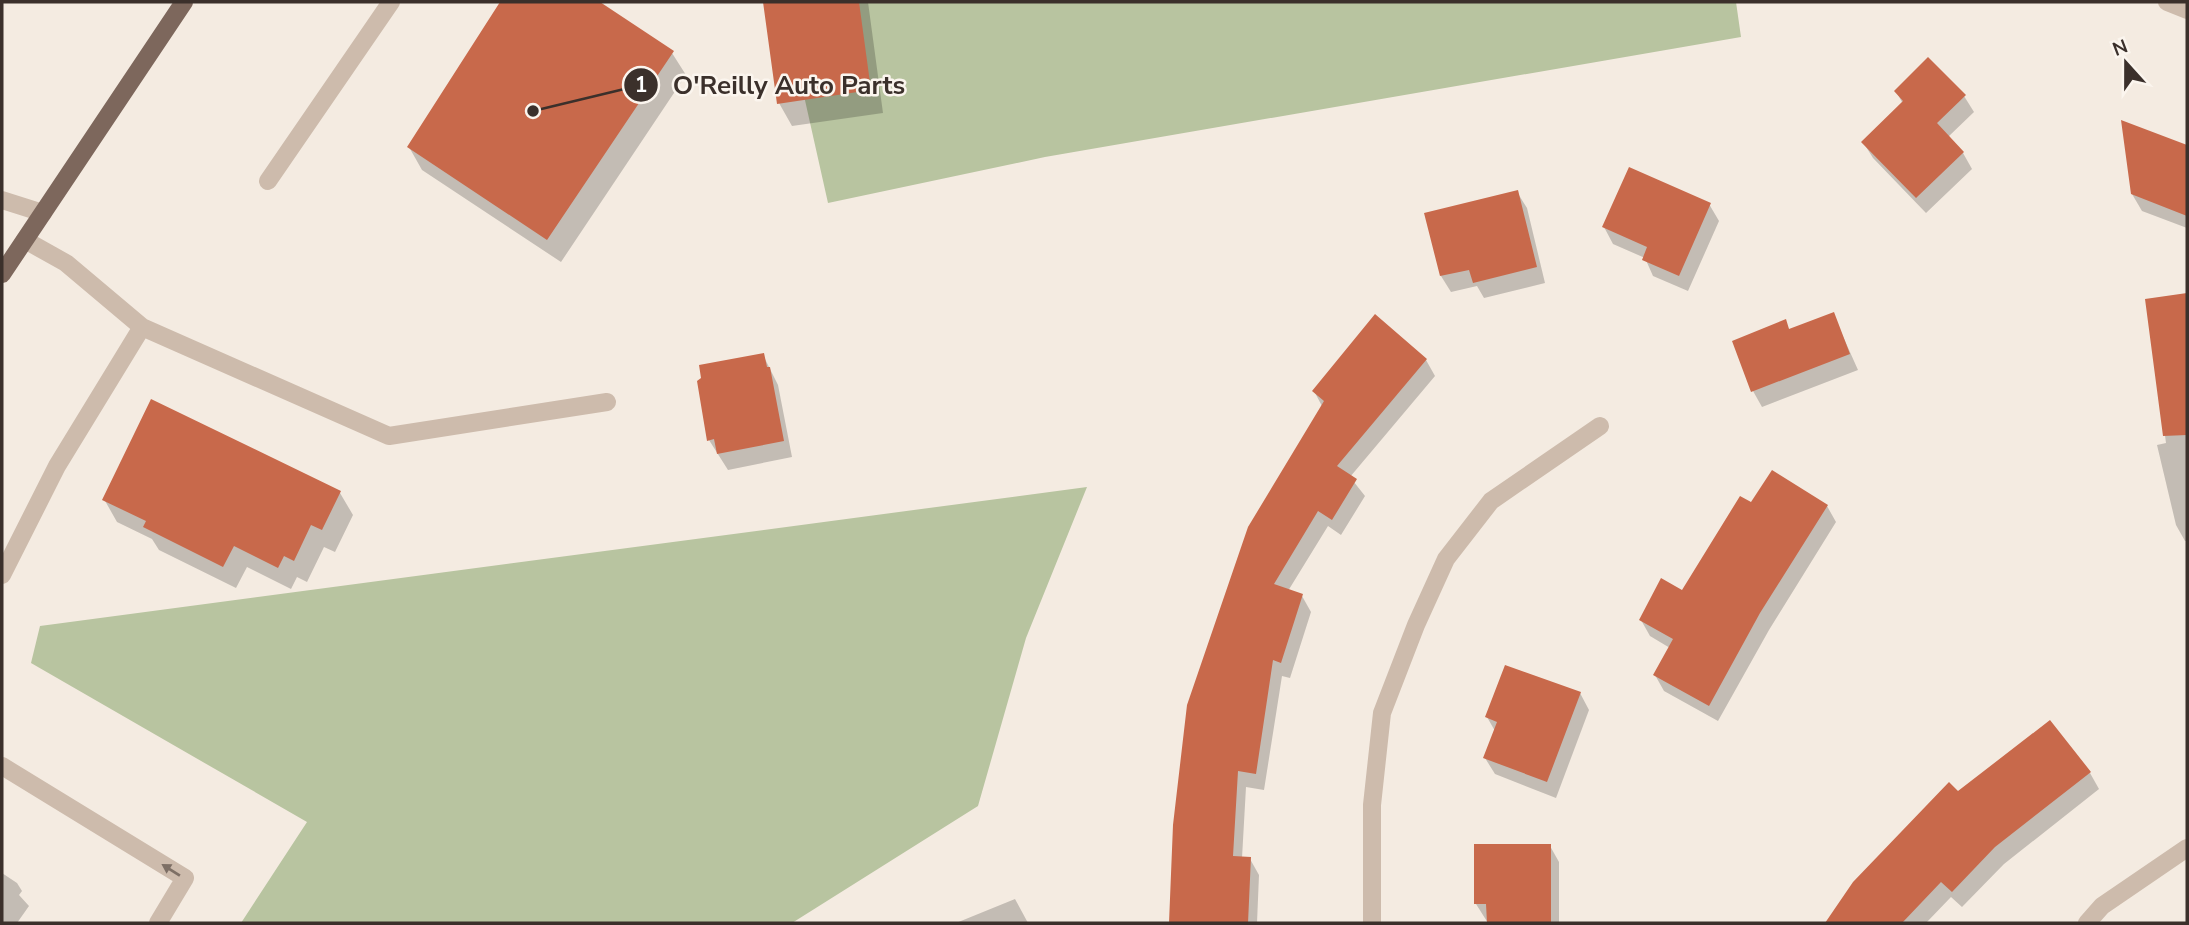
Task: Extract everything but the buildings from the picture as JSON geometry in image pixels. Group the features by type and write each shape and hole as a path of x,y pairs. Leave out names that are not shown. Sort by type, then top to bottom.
{"main road":[{"path":"2,274 184,2"}],"street":[{"path":"268,181 391,2"},
{"path":"2167,2 2187,10"},
{"path":"2,200 43,213"},
{"path":"25,240 65,263 142,327 389,436 607,402"},
{"path":"2,575 57,466 142,327"},
{"path":"1372,923 1371,805 1382,713 1416,625 1446,559 1490,501 1600,426"},
{"path":"2,766 184,878 158,923"},
{"path":"2087,923 2102,906 2187,848"}],"green space":[{"path":"783,2 1736,2 1741,37 1045,157 828,203"},
{"path":"1087,487 1026,638 978,806 792,923 241,923 307,822 31,663 40,626"}],"place":[{"name":"O'Reilly Auto Parts","path":"533,111"}]}
